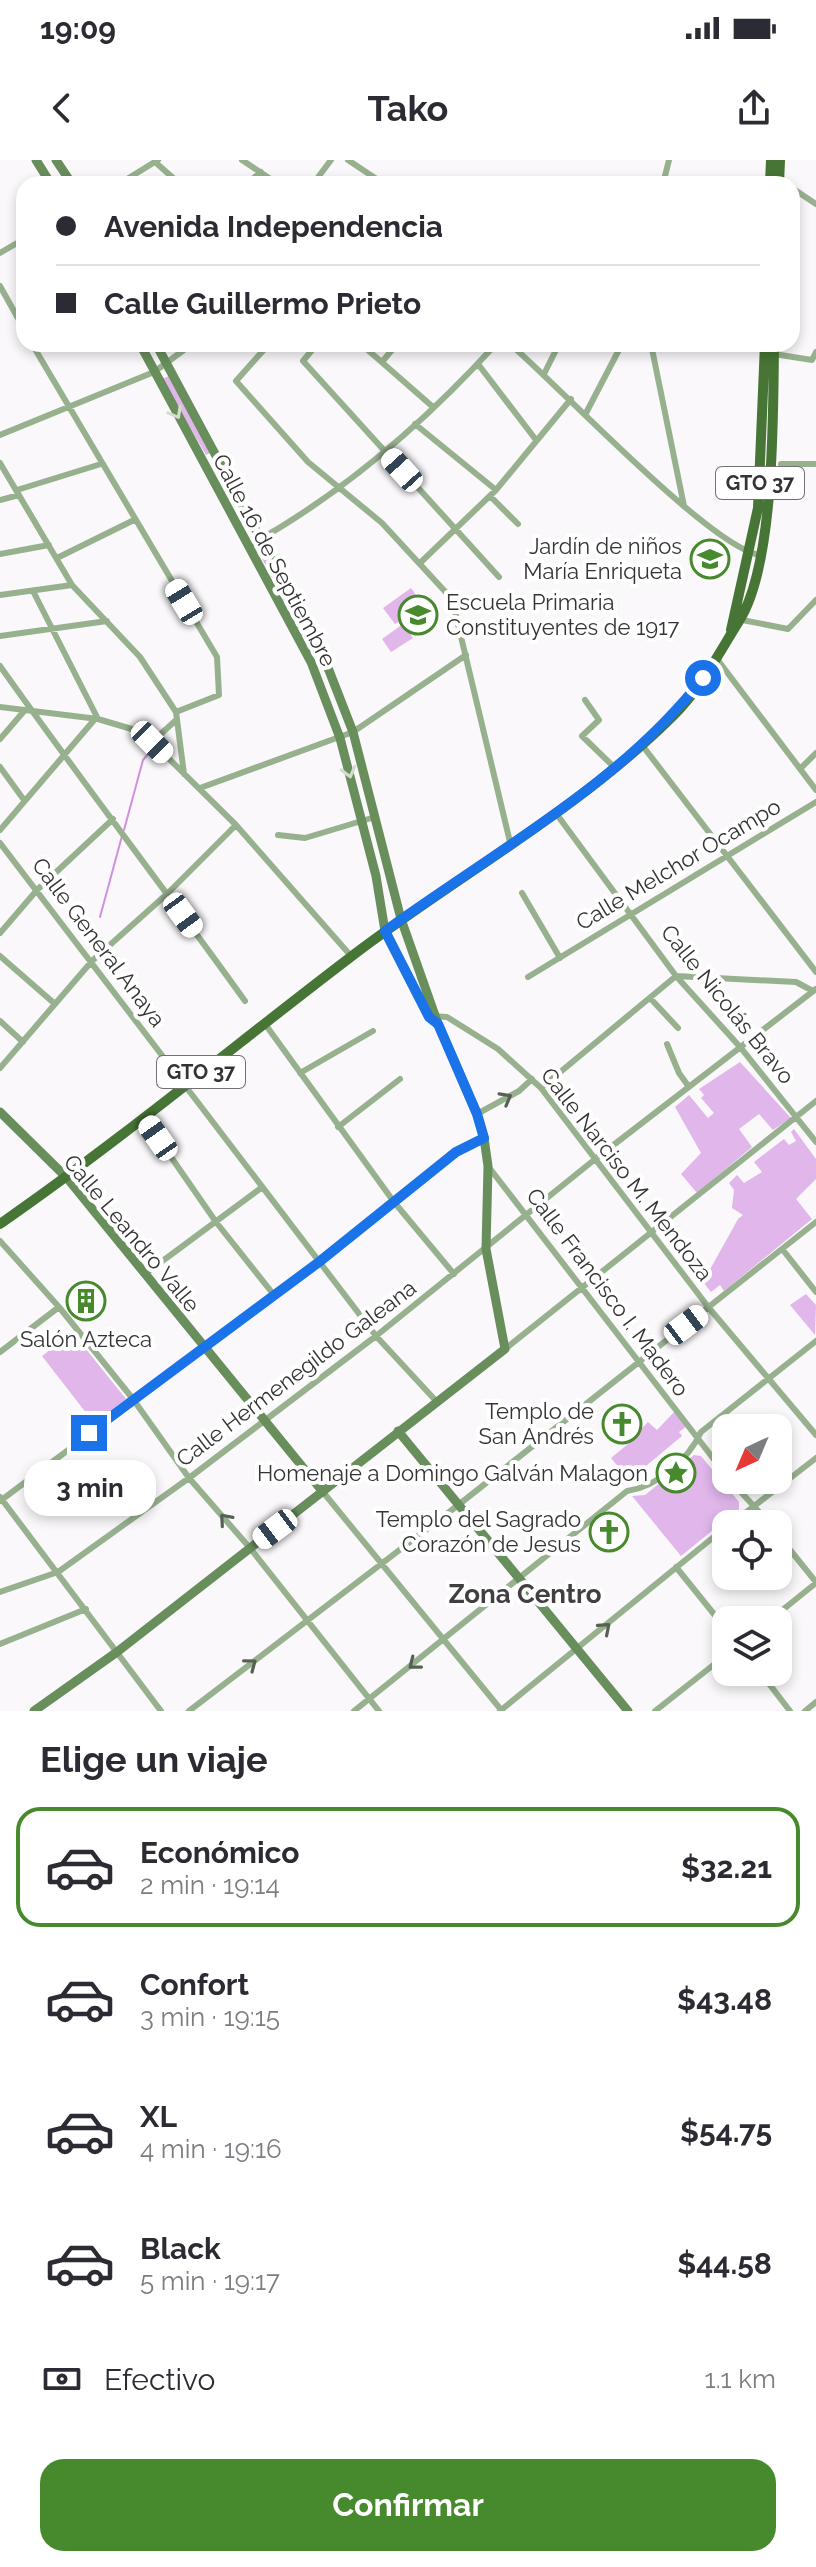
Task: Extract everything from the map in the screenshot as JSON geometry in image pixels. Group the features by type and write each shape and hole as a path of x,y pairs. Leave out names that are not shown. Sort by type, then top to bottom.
{"main road":[{"name":"GTO 37","path":"754,554 762,464 765,352"},
{"name":"GTO 37","path":"0,1224 67,1178 351,956 555,812 642,745 674,715 717,659 734,623 754,554 771,464 774,352"}],"street":[{"path":"242,160 267,176"},
{"path":"348,160 372,176"},
{"path":"132,176 156,161 172,176"},
{"path":"256,176 261,172"},
{"path":"0,286 16,315"},
{"path":"36,352 217,657 219,695 176,712"},
{"name":"Calle 16 de Septiembre","path":"144,352 311,662 340,738 376,876 385,931 435,1019"},
{"name":"Calle 16 de Septiembre","path":"160,352 323,655 353,732 401,919 435,1019 477,1114 484,1138 488,1166 486,1249 505,1349"},
{"path":"0,435 154,372 182,352"},
{"path":"262,352 236,381 308,462 382,523 452,599 510,842"},
{"path":"310,352 303,361 499,577"},
{"path":"370,352 433,407"},
{"path":"382,362 390,352"},
{"path":"250,545 337,488 415,424 489,352"},
{"path":"519,352 684,506 754,554"},
{"path":"544,374 555,352"},
{"path":"586,413 618,352"},
{"path":"653,352 684,506"},
{"path":"784,352 812,360 816,352"},
{"path":"478,364 536,440"},
{"path":"420,563 493,493 571,399"},
{"path":"415,424 493,493 518,524"},
{"path":"202,460 214,453"},
{"path":"0,463 72,585 140,657 176,712 184,774"},
{"path":"0,500 101,464"},
{"path":"781,464 816,464"},
{"path":"57,558 134,520"},
{"path":"0,554 49,545"},
{"path":"0,595 72,585"},
{"path":"33,591 55,629 97,719"},
{"path":"734,623 788,629 815,604"},
{"path":"0,636 107,621"},
{"path":"311,662 323,655"},
{"path":"200,788 353,732 466,655"},
{"path":"717,659 816,790"},
{"path":"0,666 29,711 126,835 245,1001"},
{"path":"585,700 599,720 582,736 614,767"},
{"path":"0,707 97,719 135,730 152,742 236,825 351,956"},
{"path":"0,739 29,711"},
{"path":"0,830 97,719"},
{"path":"152,742 175,721"},
{"path":"642,745 816,972"},
{"path":"800,769 816,753"},
{"path":"0,767 24,800"},
{"name":"Calle Melchor Ocampo","path":"528,977 816,802"},
{"name":"Calle Nicolás Bravo","path":"555,812 632,912 676,976 741,1048 816,1142"},
{"path":"278,835 305,838 375,817"},
{"path":"0,933 37,890 113,819"},
{"path":"0,1068 92,961 168,893 236,825"},
{"name":"Calle General Anaya","path":"0,843 376,1336 437,1402"},
{"path":"376,876 390,873"},
{"path":"522,893 560,958"},
{"path":"0,956 55,1004"},
{"path":"541,1088 676,976 796,982 814,990"},
{"name":"Calle Hermenegildo Galeana","path":"0,1592 58,1572 189,1478 376,1336 594,1160 814,990"},
{"path":"650,998 678,1028"},
{"name":"Calle Narciso M. Mendoza","path":"435,1019 447,1017 498,1049 541,1088 709,1308 816,1435"},
{"path":"0,1021 23,1042"},
{"path":"265,1024 394,1202 454,1274"},
{"path":"300,1073 373,1031"},
{"path":"667,1044 689,1087"},
{"path":"338,1127 400,1079"},
{"path":"477,1114 519,1091 532,1079"},
{"path":"34,1711 117,1652 323,1492 816,1101"},
{"name":"Calle Leandro Valle","path":"0,1112 67,1178 323,1492"},
{"path":"143,1117 216,1222 274,1295"},
{"path":"161,1711 1,1499 319,1262 456,1152 484,1138"},
{"name":"Calle Francisco I. Madero","path":"488,1166 712,1458"},
{"path":"145,1275 261,1188"},
{"path":"189,1711 382,1565 816,1222"},
{"path":"0,1241 59,1307 133,1399 189,1478 309,1620 379,1711"},
{"path":"783,1250 816,1292"},
{"path":"0,1352 59,1307"},
{"path":"354,1711 627,1491 647,1488 692,1450 701,1432 816,1341"},
{"path":"398,1431 628,1711"},
{"path":"749,1510 816,1458"},
{"path":"323,1492 501,1711 579,1651 712,1539"},
{"path":"741,1494 754,1510"},
{"path":"787,1606 816,1582 792,1552"},
{"path":"676,1567 712,1612"},
{"path":"0,1644 86,1609"},
{"path":"655,1711 712,1666"},
{"path":"771,1686 790,1711"},
{"path":"805,1711 816,1702"}],"shaded area":[{"path":"169,376 210,453 206,455 162,379"},
{"path":"263,544 318,654 313,656 256,547"},
{"path":"411,588 423,605 395,624 383,608"},
{"path":"403,624 413,638 391,652 382,639"},
{"path":"740,1062 791,1118 773,1130 759,1114 739,1129 752,1147 697,1193 681,1174 701,1153 675,1107 689,1095 708,1118 714,1113 701,1098 704,1095 699,1089"},
{"path":"794,1129 816,1159 816,1179 796,1199 812,1219 724,1291 720,1285 711,1292 703,1282 743,1215 732,1208 734,1190 729,1183 737,1175 744,1183 762,1172 754,1162 784,1139 789,1145 796,1141 791,1132"},
{"path":"806,1294 816,1305 815,1335 790,1305"},
{"path":"73,1333 126,1399 94,1423 42,1356"},
{"path":"675,1411 687,1426 679,1432 682,1436 629,1480 611,1458 633,1440 627,1433 632,1427 638,1432 648,1422 657,1430"},
{"path":"694,1455 701,1456 712,1469 712,1494 732,1494 739,1502 739,1509 712,1510 712,1531 681,1556 632,1496 645,1495"}],"waterway":[{"path":"124,830 143,760 154,747"},
{"path":"100,917 122,836"}],"place":[{"name":"Jardín de niños María Enriqueta","path":"710,559"},
{"name":"Escuela Primaria Constituyentes de 1917","path":"418,615"},
{"name":"Salón Azteca","path":"86,1301"},
{"name":"Templo de San Andrés","path":"622,1424"},
{"name":"Homenaje a Domingo Galván Malagon","path":"676,1473"},
{"name":"Templo del Sagrado Corazón de Jesus","path":"609,1532"}],"district":[{"name":"Zona Centro","path":"525,1594"}],"route":[{"path":"89,1433 319,1262 456,1152 484,1138 477,1114 438,1024 429,1017 385,931 555,812 642,745 674,715 703,678"}]}
